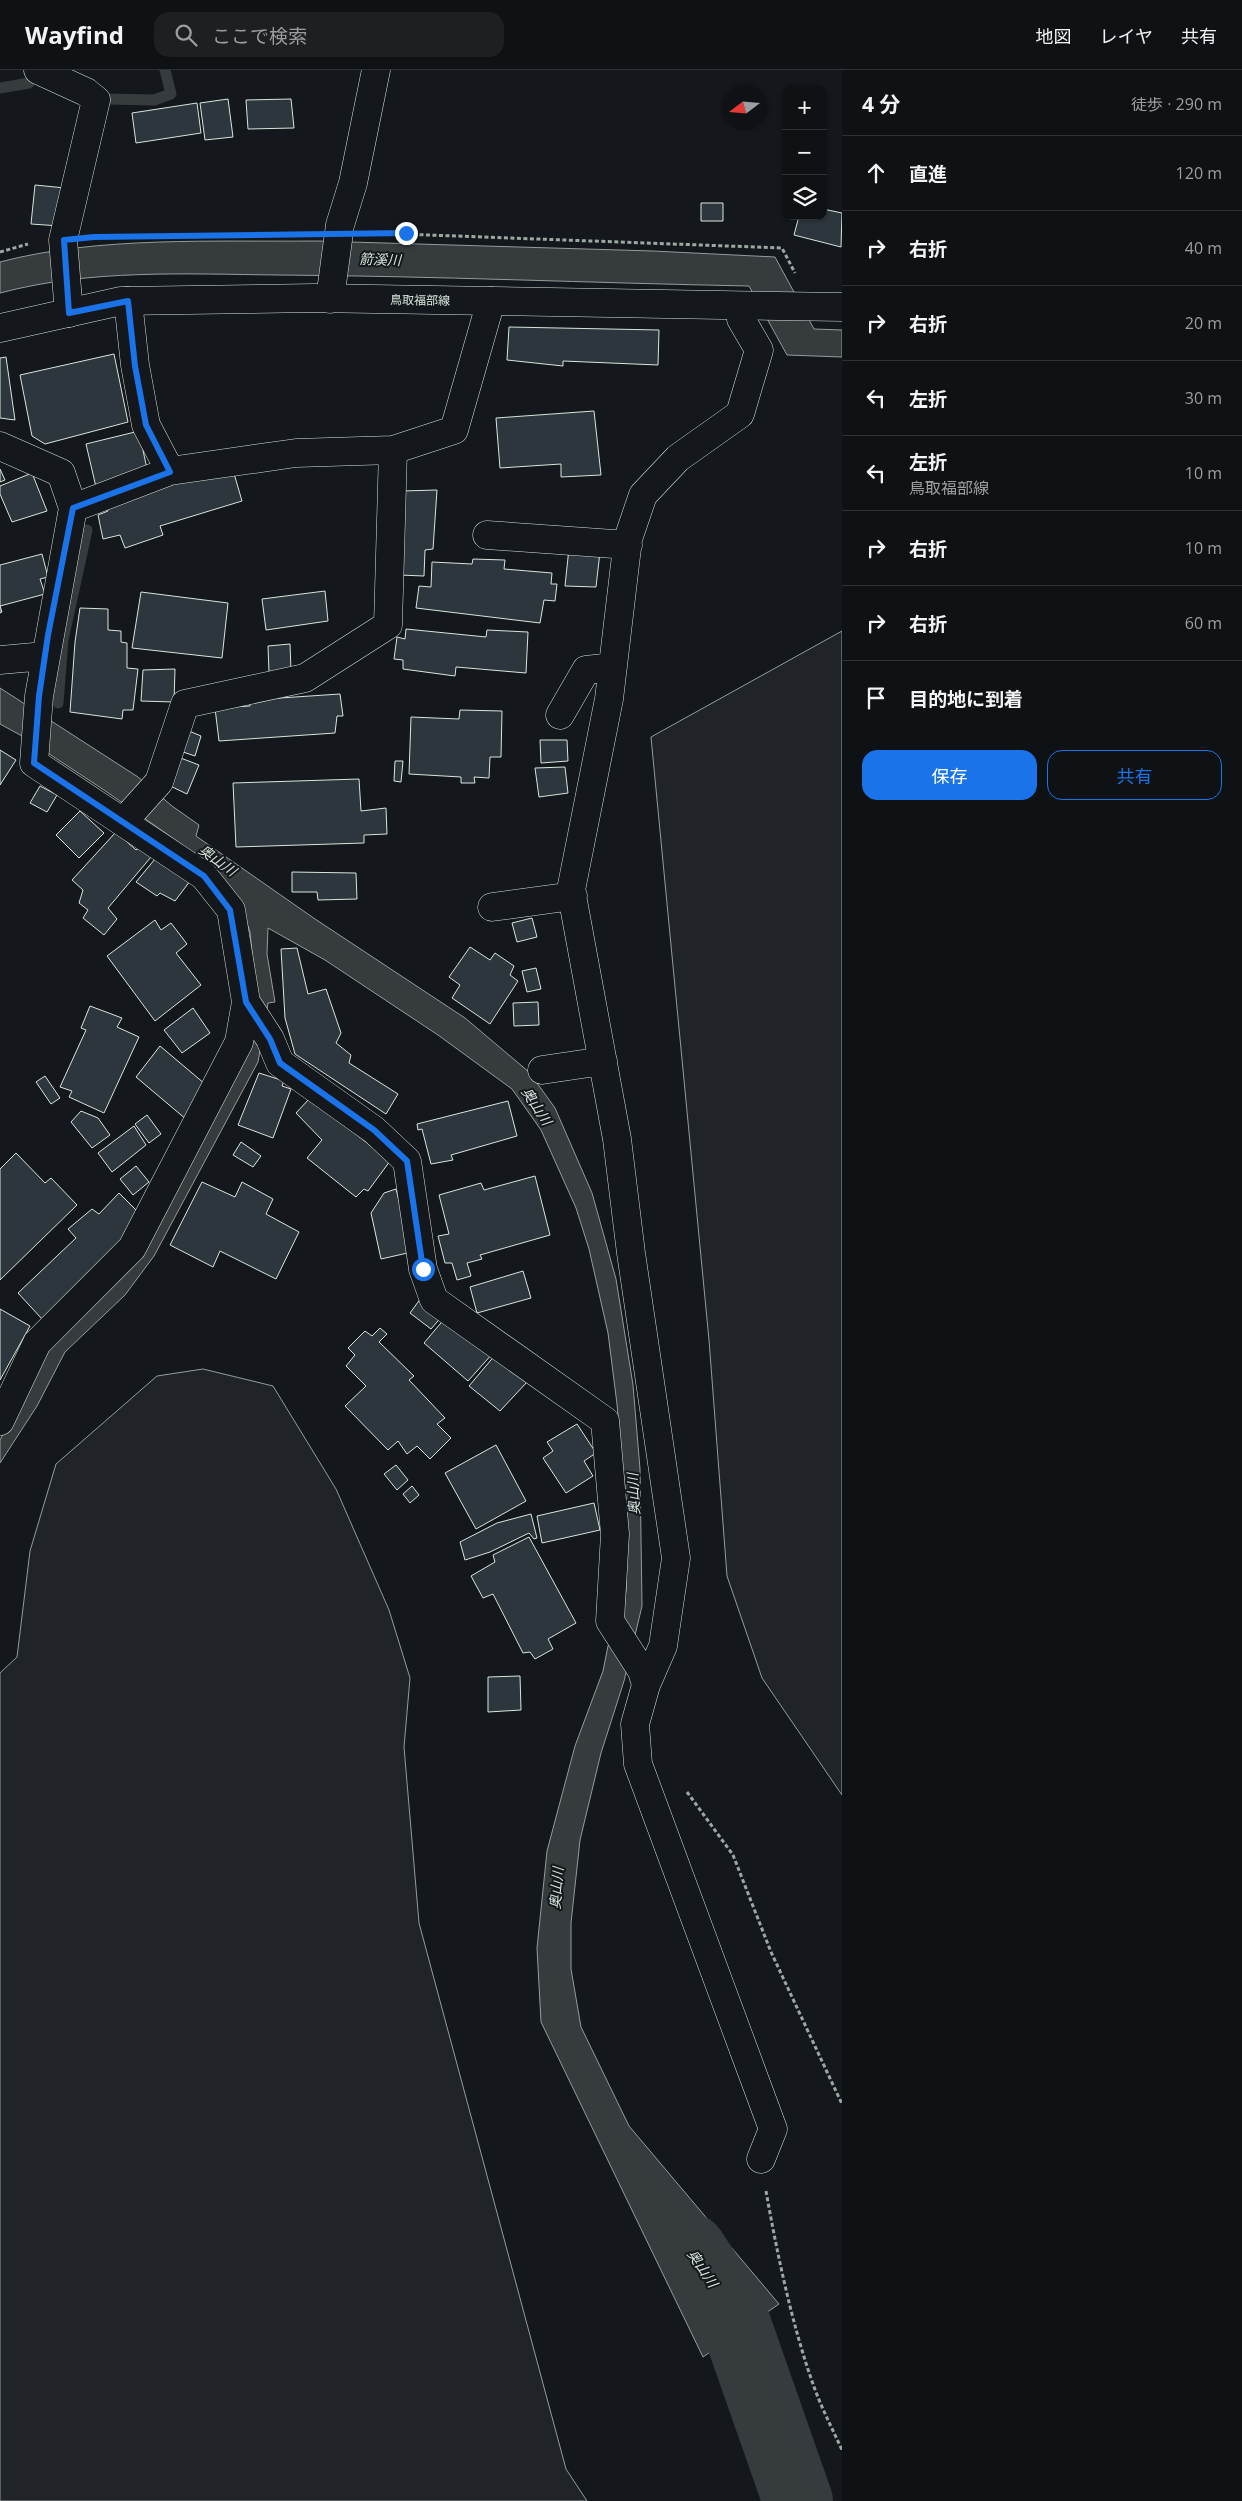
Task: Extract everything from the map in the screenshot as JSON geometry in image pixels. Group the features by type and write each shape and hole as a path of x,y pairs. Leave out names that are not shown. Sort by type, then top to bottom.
{"main road":[{"path":"38,70 86,92 96,100 64,240 69,313"},
{"path":"330,299 340,225 353,182 376,70"},
{"name":"鳥取福部線","path":"0,328 128,301 330,299 842,308"},
{"path":"128,301 135,366 146,425 170,472"},
{"path":"73,508 170,472 296,453 393,450 454,430 491,302"},
{"path":"739,306 741,319 760,350 740,414 678,458 643,495 628,545 609,699 572,890 616,1139 630,1254 676,1558 663,1646 646,1685 635,1724 638,1764 773,2129 761,2159"},
{"path":"0,446 61,473 73,508 45,656 39,696 34,763 204,876 230,910 246,1002 239,1042 132,1248 37,1343 0,1421"},
{"path":"123,822 159,782 185,704 304,678 388,624 393,450"},
{"path":"488,535 628,545"},
{"path":"0,660 45,656"},
{"path":"560,714 586,670 613,667"},
{"path":"492,907 573,896"},
{"path":"246,1002 270,1039 280,1063 374,1130 407,1161 423,1269 434,1300 605,1421 615,1534 610,1621 642,1671 646,1685"},
{"path":"542,1070 603,1061"}],"path":[{"path":"0,252 27,244 94,237 309,234"},
{"path":"367,234 782,248 813,307"},
{"path":"686,1790 733,1854 772,1952 842,2104"},
{"path":"761,2159 772,2225 797,2328 813,2384 842,2450"}],"shaded area":[{"path":"842,631 842,1795 762,1678 727,1576 709,1340 651,737"},
{"path":"203,1369 273,1386 336,1489 389,1610 410,1678 404,1747 419,1923 566,2469 587,2501 0,2501 0,1673 17,1657 30,1551 56,1464 157,1376"}],"water":[{"name":"箭溪川","path":"317,241 653,251 775,257 814,329 842,330 842,357 787,355 749,286 396,277 173,274 103,276 34,285 0,293 0,262 38,254 116,244 157,242"},
{"path":"0,688 138,777 172,806 199,825 196,836 315,919 465,1018 529,1072 555,1108 592,1193 616,1279 633,1385 640,1469 642,1606 624,1681 601,1753 580,1840 571,1923 571,1969 581,2027 629,2126 779,2304 703,2357 541,2022 537,1948 547,1851 575,1746 603,1671 608,1646 622,1618 626,1591 627,1521 617,1404 608,1333 589,1249 576,1208 541,1130 512,1089 438,1035 325,960 268,928 267,954 275,1002 268,1003 258,1062 154,1256 125,1295 65,1352 37,1406 0,1463 0,1440 49,1347 134,1258 255,981 250,932 240,903 184,846 107,792 22,736 0,724"}],"building":[{"path":"228,99 233,137 205,140 200,103"},
{"path":"291,99 294,128 248,129 246,100"},
{"path":"197,103 201,133 136,143 132,113"},
{"path":"35,185 65,188 60,226 31,224"},
{"path":"701,203 723,203 723,221 701,221"},
{"path":"827,210 842,213 841,247 794,235 798,220 827,220"},
{"path":"509,327 659,330 658,365 563,361 563,366 507,360"},
{"path":"114,354 128,422 45,444 32,436 20,375"},
{"path":"6,357 15,420 0,418 0,358"},
{"path":"594,411 601,475 561,477 561,464 500,468 496,418"},
{"path":"139,431 148,474 96,487 86,444"},
{"path":"0,469 5,480 0,482"},
{"path":"233,470 242,501 160,526 163,535 125,548 120,535 103,539 98,515 108,511 106,504 191,478"},
{"path":"32,473 47,511 12,522 0,494 0,486"},
{"path":"437,490 433,549 425,550 424,576 399,575 402,491"},
{"path":"569,548 600,552 596,587 565,586"},
{"path":"42,554 48,577 40,579 45,594 0,606 0,565"},
{"path":"473,559 505,560 504,569 552,573 551,584 557,584 555,601 544,600 540,623 416,608 419,586 431,587 432,562 472,564"},
{"path":"325,591 328,621 266,630 262,599"},
{"path":"141,592 228,603 222,658 132,648"},
{"path":"80,608 108,609 108,630 121,631 121,642 127,643 127,668 138,669 133,710 123,710 122,719 70,712 75,642"},
{"path":"406,629 486,637 487,630 528,632 526,673 456,667 455,676 403,669 403,660 394,659 397,637 405,639"},
{"path":"290,644 291,671 269,672 268,646"},
{"path":"175,669 174,702 141,701 143,670"},
{"path":"340,694 343,716 337,716 335,733 219,741 215,708 250,706 250,700"},
{"path":"460,710 502,711 501,757 490,757 489,778 474,777 475,783 461,783 461,777 409,774 411,717 459,719"},
{"path":"189,731 201,736 195,756 183,752"},
{"path":"540,740 567,740 568,761 541,763"},
{"path":"0,750 16,760 0,785"},
{"path":"178,757 199,765 187,794 166,784"},
{"path":"395,761 403,761 401,782 394,781"},
{"path":"565,767 568,793 539,797 535,768"},
{"path":"359,779 361,811 386,808 387,834 364,835 364,843 236,847 233,783"},
{"path":"40,786 57,795 47,812 30,803"},
{"path":"80,811 104,833 79,858 56,835"},
{"path":"116,832 136,850 140,847 151,857 108,908 117,919 104,935 83,918 88,910 79,903 83,890 72,880"},
{"path":"155,859 190,881 175,901 160,893 157,896 136,882"},
{"path":"292,872 356,873 357,899 318,900 317,892 292,892"},
{"path":"532,918 537,937 517,942 512,923"},
{"path":"155,920 161,930 171,923 187,944 176,953 201,985 155,1021 107,956"},
{"path":"470,947 490,960 495,953 514,966 510,975 518,981 490,1024 452,998 460,985 449,977"},
{"path":"297,948 308,994 326,989 341,1033 336,1043 351,1055 349,1063 398,1094 386,1114 295,1054 285,1018 281,949"},
{"path":"536,968 541,989 527,992 522,971"},
{"path":"538,1002 539,1025 514,1026 513,1003"},
{"path":"90,1006 122,1018 117,1027 139,1037 104,1113 69,1097 72,1091 60,1087 86,1030 81,1028"},
{"path":"193,1008 210,1033 182,1053 164,1030"},
{"path":"160,1046 205,1084 187,1120 136,1077"},
{"path":"259,1073 284,1081 282,1086 291,1089 273,1138 238,1125"},
{"path":"45,1076 60,1098 51,1104 36,1082"},
{"path":"310,1098 390,1161 368,1191 364,1189 356,1197 307,1158 322,1140 296,1113"},
{"path":"508,1101 517,1136 451,1155 453,1160 431,1164 422,1129 418,1130 417,1124"},
{"path":"81,1111 98,1118 110,1135 92,1148 71,1122"},
{"path":"147,1115 161,1134 149,1143 135,1124"},
{"path":"134,1126 146,1145 112,1172 98,1153"},
{"path":"241,1142 261,1156 253,1167 233,1155"},
{"path":"16,1153 45,1183 51,1178 77,1205 0,1280 0,1169"},
{"path":"136,1166 149,1182 133,1195 120,1179"},
{"path":"535,1176 550,1235 480,1255 482,1259 467,1263 471,1276 457,1280 452,1263 445,1263 438,1236 449,1234 439,1195 481,1183 484,1190"},
{"path":"202,1182 235,1197 242,1182 273,1199 266,1214 299,1232 276,1279 220,1251 213,1267 170,1245"},
{"path":"396,1189 412,1252 381,1259 371,1213 384,1193"},
{"path":"119,1193 137,1211 122,1240 42,1319 18,1293 76,1238 68,1229 92,1209 99,1214"},
{"path":"523,1271 531,1298 477,1313 470,1287"},
{"path":"421,1298 443,1315 431,1329 410,1313"},
{"path":"0,1309 30,1326 0,1380"},
{"path":"446,1317 493,1353 468,1381 424,1343"},
{"path":"380,1328 387,1334 379,1342 414,1376 409,1380 445,1418 437,1424 451,1438 430,1459 417,1446 407,1454 398,1441 388,1450 345,1406 366,1386 346,1366 355,1355 348,1348 365,1331 372,1336"},
{"path":"496,1354 528,1381 500,1411 469,1386"},
{"path":"577,1424 596,1453 584,1461 593,1476 566,1493 543,1458 553,1451 547,1442"},
{"path":"496,1445 526,1501 476,1529 445,1473"},
{"path":"396,1465 408,1480 397,1490 384,1474"},
{"path":"412,1486 419,1495 410,1503 403,1494"},
{"path":"594,1503 600,1530 542,1543 537,1516"},
{"path":"531,1514 537,1538 534,1539 529,1533 490,1552 465,1560 460,1542 497,1523"},
{"path":"529,1537 576,1623 548,1639 553,1649 535,1659 530,1652 523,1653 493,1594 483,1598 471,1576 495,1562 493,1555"},
{"path":"520,1676 521,1710 488,1712 488,1677"}],"waterway":[{"path":"105,99 154,100 171,94 165,70"},
{"path":"0,88 29,83"},
{"path":"58,703 63,640 87,530"},
{"name":"奥山川","path":"691,2249 731,2310 798,2501"}],"route":[{"path":"406,233 94,237 64,240 69,313 128,301 135,366 146,425 170,472 73,508 48,635 39,696 34,763 204,876 230,910 246,1002 270,1039 280,1063 374,1130 407,1161 423,1269"}]}
